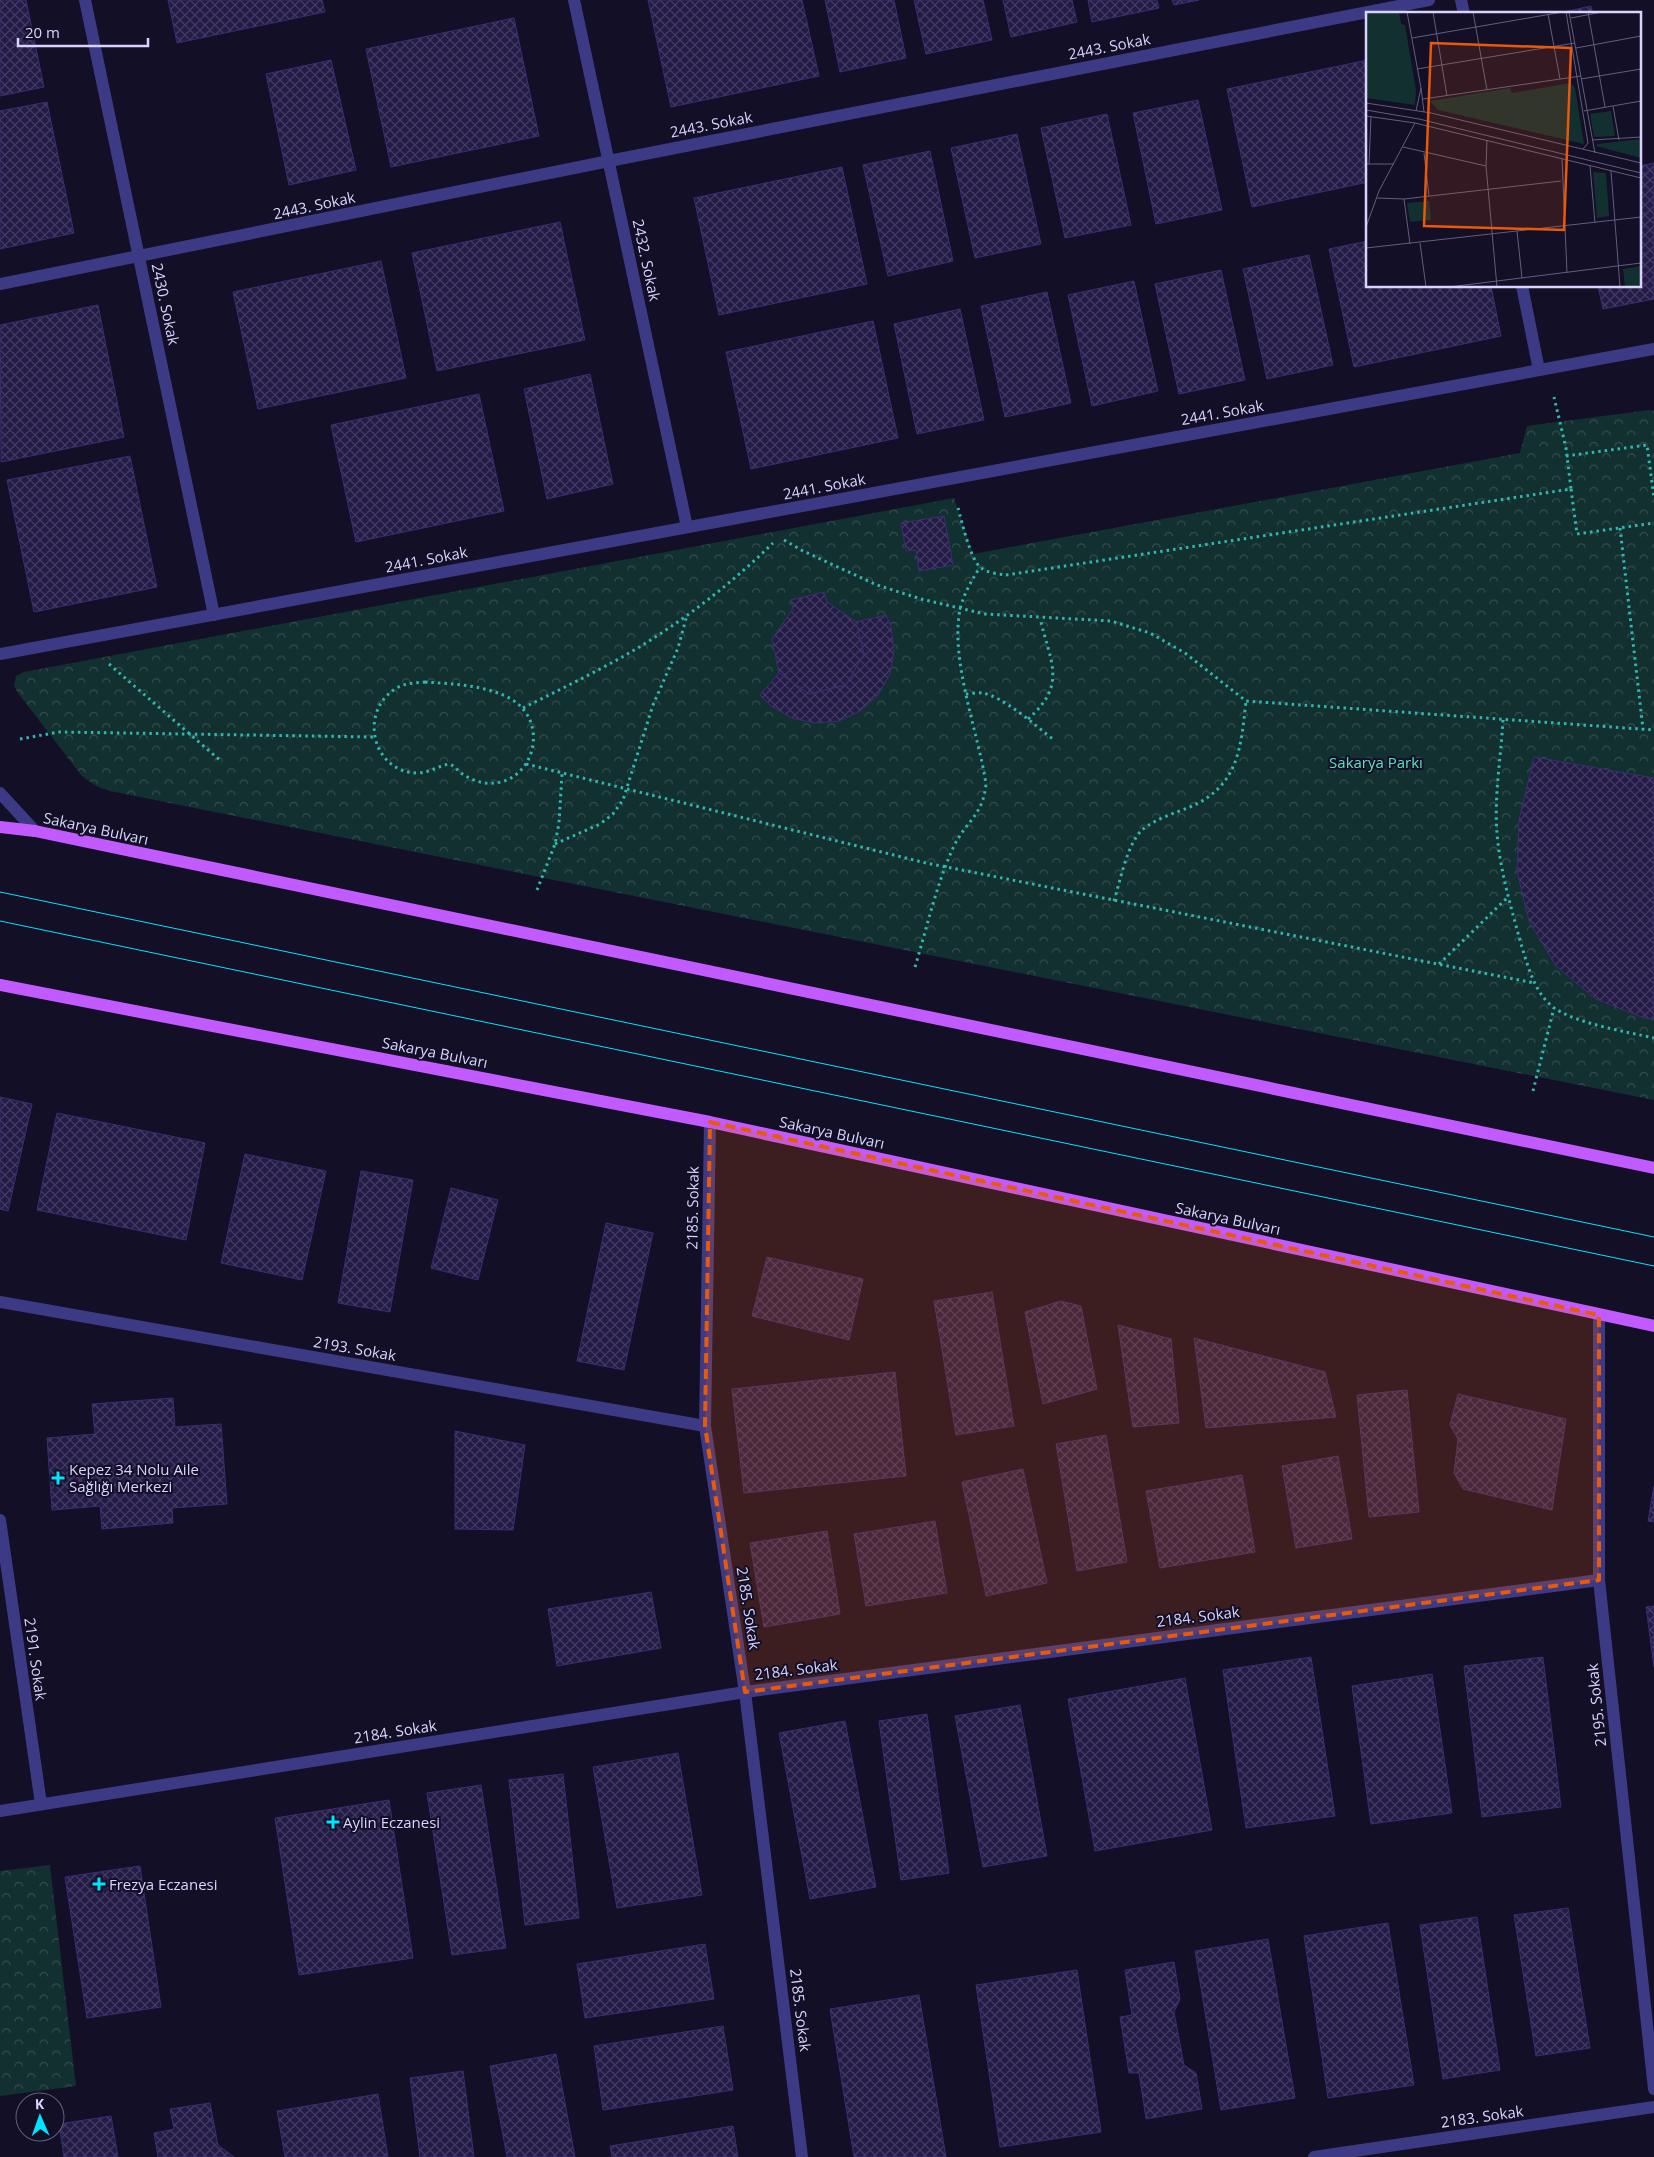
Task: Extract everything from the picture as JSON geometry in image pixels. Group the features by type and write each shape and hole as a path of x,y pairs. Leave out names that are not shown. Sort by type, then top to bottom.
{"main road":[{"name":"Sakarya Bulvarı","path":"0,827 35,831 1652,1168"},
{"name":"Sakarya Bulvarı","path":"0,985 710,1122 1654,1326"}],"street":[{"name":"2430. Sokak","path":"85,0 214,615"},
{"name":"2432. Sokak","path":"574,0 687,527"},
{"name":"2443. Sokak","path":"1368,12 1429,0"},
{"name":"2443. Sokak","path":"0,284 609,161 1366,12"},
{"path":"1522,288 1539,370"},
{"name":"2441. Sokak","path":"0,654 1654,349"},
{"path":"0,793 35,831"},
{"name":"2185. Sokak","path":"710,1122 705,1426 745,1692 802,2157"},
{"name":"2193. Sokak","path":"0,1302 705,1426"},
{"name":"2195. Sokak","path":"1599,1315 1599,1580 1654,2089"},
{"name":"2191. Sokak","path":"0,1520 41,1804"},
{"name":"2184. Sokak","path":"0,1811 745,1692 1599,1580"},
{"name":"2183. Sokak","path":"1314,2157 1654,2107"}],"path":[{"path":"1539,370 1552,392 1566,456 1577,534 1654,523"},
{"path":"1566,456 1647,445 1654,498"},
{"path":"948,479 973,554 980,567 994,574 1006,575 1571,489"},
{"path":"1620,528 1642,729"},
{"path":"523,708 631,652 687,615 727,584 779,537 803,551 877,585 921,599 984,614 1111,621 1150,633 1185,654 1246,701 1654,730"},
{"path":"915,967 945,867 954,846 978,813 985,798 986,784 983,764 966,694 959,648 958,626 960,608 967,587 980,567"},
{"path":"555,844 600,824 613,814 628,790 653,705 678,648 687,615"},
{"path":"1028,719 1040,708 1050,694 1053,683 1053,670 1040,618"},
{"path":"82,639 222,762"},
{"path":"425,682 452,684 490,691 511,699 523,708 531,721 535,736 533,751 526,764 515,776 501,782 486,783 472,780 449,764 430,771 415,773 401,770 389,762 379,751 374,737 373,723 377,709 385,697 396,688 410,683 425,682"},
{"path":"966,694 982,693 996,698 1028,719 1054,740"},
{"path":"1114,901 1133,843 1142,830 1156,821 1197,804 1213,793 1230,775 1238,758 1246,701"},
{"path":"1503,720 1497,832 1508,897 1534,983 1554,1008 1586,1021 1654,1038"},
{"path":"20,739 59,732 374,737"},
{"path":"526,764 862,849 1114,901 1534,983"},
{"path":"536,890 555,844 559,823 562,774"},
{"path":"1438,964 1508,897"},
{"path":"1533,1092 1554,1008"}],"highlighted area":[{"path":"710,1122 1599,1315 1599,1580 745,1692 705,1426"}],"green space":[{"name":"Sakarya Parkı","path":"1649,410 1654,411 1654,1100 110,791 96,786 82,776 14,686 16,676 24,672 954,498 973,554 1520,453 1527,426"},
{"path":"50,1865 76,2086 30,2092 15,2092 15,2094 0,2096 0,1871"}],"building":[{"path":"0,0 26,0 44,87 0,96"},
{"path":"168,0 322,0 325,12 177,43"},
{"path":"648,0 802,0 819,76 671,107"},
{"path":"825,0 894,0 906,58 840,72"},
{"path":"914,0 983,0 992,40 926,54"},
{"path":"1003,0 1072,0 1077,22 1011,37"},
{"path":"1088,0 1157,0 1159,8 1092,22"},
{"path":"1172,0 1199,0 1174,5"},
{"path":"1591,6 1592,12 1563,12"},
{"path":"514,18 539,136 391,167 366,49"},
{"path":"331,60 356,170 289,185 266,74"},
{"path":"1366,60 1366,182 1252,207 1227,89"},
{"path":"1198,100 1222,210 1156,224 1133,113"},
{"path":"47,102 74,233 0,249 0,111"},
{"path":"1107,114 1131,225 1065,238 1041,128"},
{"path":"1017,134 1041,244 975,258 951,148"},
{"path":"930,151 953,261 888,276 863,165"},
{"path":"1654,163 1654,299 1603,309 1598,288 1642,288 1642,166"},
{"path":"842,167 867,284 719,315 694,198"},
{"path":"560,222 585,340 437,371 412,253"},
{"path":"1366,241 1366,288 1491,288 1501,336 1354,367 1329,249"},
{"path":"1309,255 1333,365 1267,379 1243,269"},
{"path":"381,261 406,378 258,409 233,292"},
{"path":"1221,270 1245,380 1179,394 1155,284"},
{"path":"1134,281 1158,391 1092,406 1068,295"},
{"path":"1047,292 1071,403 1005,417 981,306"},
{"path":"98,305 124,437 1,462 0,325"},
{"path":"960,309 984,420 917,434 894,324"},
{"path":"873,321 898,438 751,469 726,352"},
{"path":"590,374 613,484 547,499 524,389"},
{"path":"479,394 504,511 356,542 331,425"},
{"path":"130,456 157,587 34,612 7,480"},
{"path":"944,516 953,565 919,571 916,550 906,551 901,523"},
{"path":"824,592 827,602 856,622 864,654 846,685 809,694 779,673 772,639 793,609 791,600"},
{"path":"886,615 891,627 894,651 890,674 878,695 860,711 839,721 815,723 792,718 771,706 760,695 779,673 809,694 846,685 864,654 856,622"},
{"path":"1534,757 1654,778 1654,1019 1644,1018 1596,999 1556,966 1529,921 1517,871 1519,820"},
{"path":"0,1097 32,1104 8,1211 0,1209"},
{"path":"57,1113 205,1143 186,1240 37,1210"},
{"path":"245,1154 326,1171 302,1280 221,1263"},
{"path":"361,1171 413,1180 390,1312 338,1303"},
{"path":"451,1188 498,1200 478,1280 431,1268"},
{"path":"606,1223 653,1233 624,1370 577,1361"},
{"path":"767,1257 863,1279 849,1340 752,1316"},
{"path":"992,1292 1014,1426 956,1435 934,1301"},
{"path":"1061,1301 1081,1306 1097,1389 1043,1404 1025,1312"},
{"path":"1118,1325 1171,1339 1179,1423 1133,1427"},
{"path":"1194,1338 1325,1372 1336,1417 1206,1428"},
{"path":"895,1372 906,1476 744,1493 732,1389"},
{"path":"1407,1390 1419,1512 1369,1517 1357,1395"},
{"path":"1458,1394 1566,1419 1552,1510 1463,1489 1454,1473 1458,1439 1450,1425"},
{"path":"173,1398 175,1427 221,1424 227,1504 172,1508 173,1523 102,1529 100,1506 52,1510 47,1438 95,1434 92,1404"},
{"path":"455,1431 525,1445 513,1530 455,1529"},
{"path":"1106,1435 1127,1562 1077,1571 1056,1444"},
{"path":"1338,1456 1352,1539 1296,1548 1282,1466"},
{"path":"1023,1469 1047,1583 986,1596 962,1482"},
{"path":"1242,1475 1255,1552 1160,1568 1146,1491"},
{"path":"1654,1486 1654,1522 1648,1521"},
{"path":"935,1521 947,1593 866,1606 854,1534"},
{"path":"827,1531 840,1614 764,1627 750,1543"},
{"path":"651,1592 661,1648 557,1666 548,1609"},
{"path":"1654,1606 1654,1667 1646,1607"},
{"path":"1311,1657 1335,1816 1246,1828 1223,1670"},
{"path":"1543,1657 1561,1807 1482,1817 1464,1666"},
{"path":"1432,1674 1452,1813 1371,1824 1352,1686"},
{"path":"1185,1678 1212,1830 1095,1851 1068,1699"},
{"path":"1020,1705 1047,1856 983,1867 955,1716"},
{"path":"927,1714 949,1873 901,1880 879,1721"},
{"path":"845,1721 876,1887 810,1899 779,1733"},
{"path":"678,1753 702,1895 617,1908 593,1767"},
{"path":"563,1774 579,1918 525,1925 509,1780"},
{"path":"481,1785 506,1948 452,1955 427,1793"},
{"path":"389,1800 413,1958 299,1975 275,1818"},
{"path":"140,1866 161,2007 87,2018 65,1877"},
{"path":"1568,1908 1590,2048 1536,2056 1514,1915"},
{"path":"1477,1917 1500,2070 1443,2079 1420,1925"},
{"path":"1388,1923 1414,2085 1328,2098 1304,1936"},
{"path":"1268,1939 1295,2098 1221,2110 1195,1951"},
{"path":"705,1944 714,1999 585,2018 577,1964"},
{"path":"1174,1962 1180,1999 1174,2012 1184,2065 1196,2073 1202,2109 1146,2119 1139,2073 1129,2073 1120,2017 1132,2015 1125,1970"},
{"path":"1077,1970 1101,2132 1000,2147 976,1985"},
{"path":"919,1995 946,2157 854,2157 830,2009"},
{"path":"723,2026 733,2090 603,2110 594,2046"},
{"path":"556,2054 575,2157 507,2157 490,2066"},
{"path":"463,2071 474,2157 420,2157 410,2078"},
{"path":"378,2094 388,2157 285,2157 277,2111"},
{"path":"210,2103 218,2145 234,2157 158,2157 154,2133 174,2129 170,2109"},
{"path":"111,2116 118,2157 64,2157 62,2142 65,2142 65,2123"},
{"path":"733,2126 738,2157 612,2157 610,2146"}],"tram line":[{"path":"0,892 1654,1237"},
{"path":"0,921 1654,1266"}],"place":[{"name":"Kepez 34 Nolu Aile Sağlığı Merkezi","path":"58,1478"},
{"name":"Aylin Eczanesi","path":"333,1822"},
{"name":"Frezya Eczanesi","path":"99,1884"}]}
